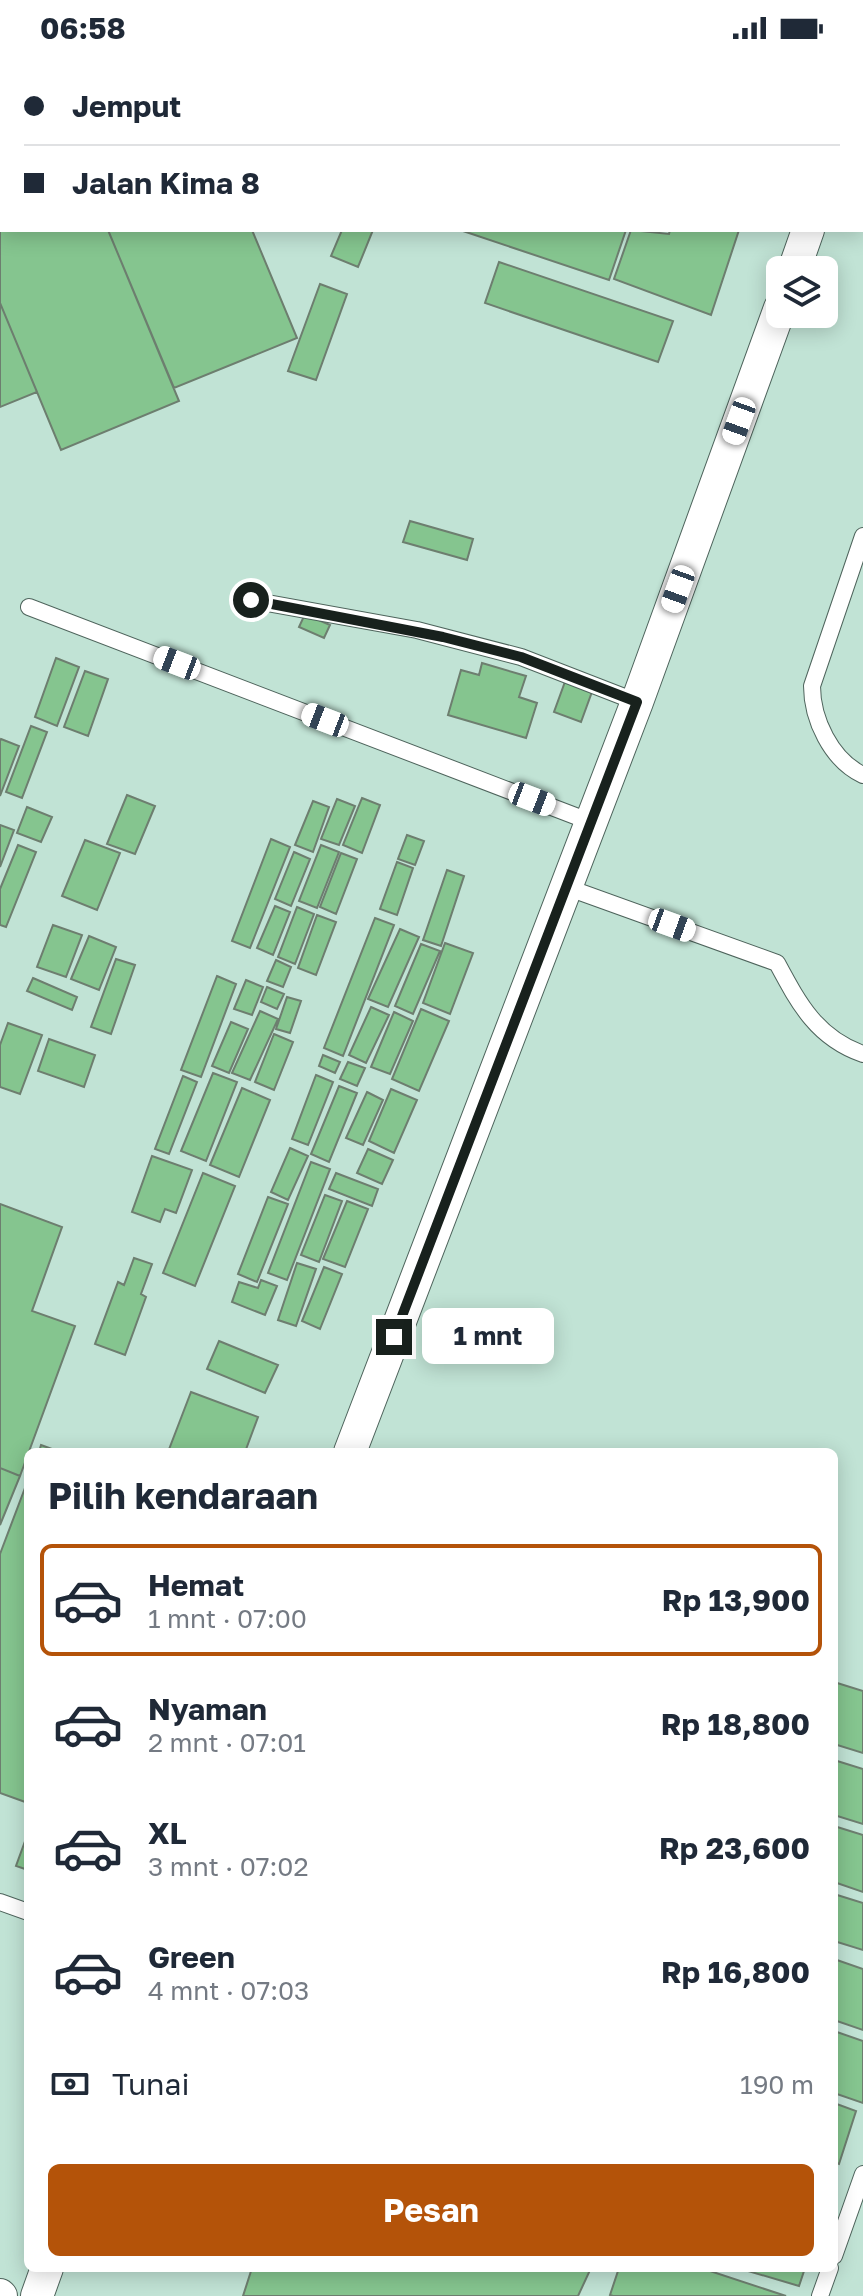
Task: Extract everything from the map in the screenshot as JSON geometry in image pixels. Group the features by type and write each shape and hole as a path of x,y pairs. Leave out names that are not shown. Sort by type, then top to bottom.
{"street":[{"path":"799,256 807,232"},
{"path":"352,1448 637,702 773,328"},
{"path":"37,2296 46,2272"}],"lane":[{"path":"863,536 812,686 812,710 820,728 839,754 863,775"},
{"path":"251,600 447,638 521,657 637,702"},
{"path":"29,607 591,822"},
{"path":"566,887 777,963 809,1020 839,1046 863,1054"},
{"path":"0,1902 24,1911"},
{"path":"838,2245 863,2174"},
{"path":"820,2296 829,2272"}],"shaded area":[{"path":"0,232 863,232 863,2296 0,2296"}],"building":[{"path":"0,232 109,232 179,401 61,450 0,303"},
{"path":"109,232 253,232 297,338 174,388"},
{"path":"341,232 372,232 358,267 331,256"},
{"path":"466,232 625,232 609,280"},
{"path":"630,232 738,232 711,315 614,279"},
{"path":"499,262 673,321 658,362 485,303"},
{"path":"320,284 347,294 316,380 288,371"},
{"path":"0,303 37,392 0,407"},
{"path":"410,521 473,539 467,560 403,542"},
{"path":"305,614 330,625 324,638 299,627"},
{"path":"56,658 79,667 57,726 35,717"},
{"path":"482,663 526,676 519,697 537,703 526,738 448,715 461,670 479,675"},
{"path":"85,671 108,679 88,736 64,727"},
{"path":"566,679 593,689 581,722 554,712"},
{"path":"31,726 47,732 22,798 6,792"},
{"path":"0,741 19,746 0,796"},
{"path":"127,795 155,806 135,854 107,844"},
{"path":"362,798 380,805 362,853 343,845"},
{"path":"337,799 355,806 339,845 321,839"},
{"path":"313,801 329,807 313,852 295,845"},
{"path":"27,807 52,817 41,842 17,833"},
{"path":"0,825 14,830 0,867"},
{"path":"407,835 424,841 415,865 398,859"},
{"path":"271,839 290,847 250,948 232,941"},
{"path":"85,840 120,853 97,910 62,896"},
{"path":"18,845 36,852 6,927 0,925 0,889"},
{"path":"321,845 339,852 317,908 299,901"},
{"path":"294,852 310,859 291,906 275,899"},
{"path":"341,853 357,859 336,914 320,907"},
{"path":"397,862 413,868 397,915 380,909"},
{"path":"447,870 464,876 441,946 423,940"},
{"path":"275,906 290,912 273,955 257,948"},
{"path":"297,907 314,914 295,964 278,957"},
{"path":"317,915 336,922 316,975 298,968"},
{"path":"375,918 394,925 343,1056 324,1048"},
{"path":"53,925 82,935 66,977 37,967"},
{"path":"400,929 419,937 388,1007 368,999"},
{"path":"89,936 116,947 99,990 71,979"},
{"path":"445,943 473,953 450,1014 423,1003"},
{"path":"421,944 440,951 413,1014 395,1006"},
{"path":"116,959 135,965 111,1034 91,1027"},
{"path":"276,960 291,967 283,987 267,981"},
{"path":"217,976 236,984 201,1077 181,1070"},
{"path":"33,978 77,997 72,1010 27,991"},
{"path":"246,980 263,987 252,1015 234,1009"},
{"path":"267,987 284,994 277,1009 261,1002"},
{"path":"287,997 301,1001 290,1033 276,1029"},
{"path":"371,1007 389,1015 366,1063 349,1055"},
{"path":"421,1009 449,1021 419,1091 392,1079"},
{"path":"260,1011 278,1019 250,1080 232,1073"},
{"path":"394,1012 413,1021 390,1074 371,1067"},
{"path":"231,1022 248,1029 229,1073 212,1066"},
{"path":"8,1023 42,1035 20,1094 0,1087 0,1045"},
{"path":"274,1034 293,1042 274,1090 255,1082"},
{"path":"49,1039 95,1055 84,1087 38,1071"},
{"path":"323,1055 340,1062 335,1073 319,1066"},
{"path":"348,1062 365,1068 357,1086 340,1079"},
{"path":"213,1073 237,1082 206,1161 181,1151"},
{"path":"316,1075 333,1082 308,1145 292,1139"},
{"path":"183,1076 197,1082 169,1154 155,1149"},
{"path":"339,1086 357,1093 329,1162 311,1154"},
{"path":"242,1088 270,1100 239,1177 210,1165"},
{"path":"391,1089 417,1100 394,1153 369,1141"},
{"path":"367,1092 383,1100 363,1145 346,1138"},
{"path":"290,1148 308,1156 288,1200 271,1192"},
{"path":"368,1149 393,1160 382,1184 357,1173"},
{"path":"152,1156 192,1170 176,1213 165,1209 160,1222 132,1212"},
{"path":"311,1162 330,1169 287,1280 268,1273"},
{"path":"203,1173 235,1186 195,1286 163,1273"},
{"path":"336,1173 378,1189 372,1206 329,1189"},
{"path":"325,1195 342,1201 319,1262 301,1255"},
{"path":"268,1197 288,1204 257,1282 238,1274"},
{"path":"347,1201 368,1209 345,1267 323,1259"},
{"path":"0,1204 62,1227 32,1311 75,1326 30,1448 24,1448 24,1465 20,1476 0,1468"},
{"path":"134,1258 152,1264 141,1294 146,1297 125,1355 95,1344 118,1282 124,1285"},
{"path":"297,1263 316,1269 296,1326 278,1320"},
{"path":"324,1267 342,1274 320,1329 302,1321"},
{"path":"261,1280 277,1286 265,1315 232,1302 239,1282 258,1288"},
{"path":"219,1341 278,1365 265,1393 207,1369"},
{"path":"191,1392 258,1417 246,1448 170,1448"},
{"path":"0,1468 20,1476 0,1525"},
{"path":"24,1491 24,1802 0,1793 0,1554"},
{"path":"838,1683 863,1691 863,1753 838,1745"},
{"path":"838,1761 863,1769 863,1824 838,1816"},
{"path":"838,1827 863,1835 863,1892 838,1883"},
{"path":"24,1844 24,1869 16,1866"},
{"path":"838,1895 863,1903 863,1950 838,1942"},
{"path":"838,1960 863,1969 863,2030 838,2021"},
{"path":"838,2032 863,2041 863,2103 838,2094"},
{"path":"838,2104 856,2111 838,2164"},
{"path":"251,2272 589,2272 578,2296 243,2296"},
{"path":"618,2272 713,2272 786,2296 613,2296 610,2295"},
{"path":"752,2272 804,2272 799,2286"}],"route":[{"path":"251,600 417,630 521,657 637,702 394,1337"}]}
